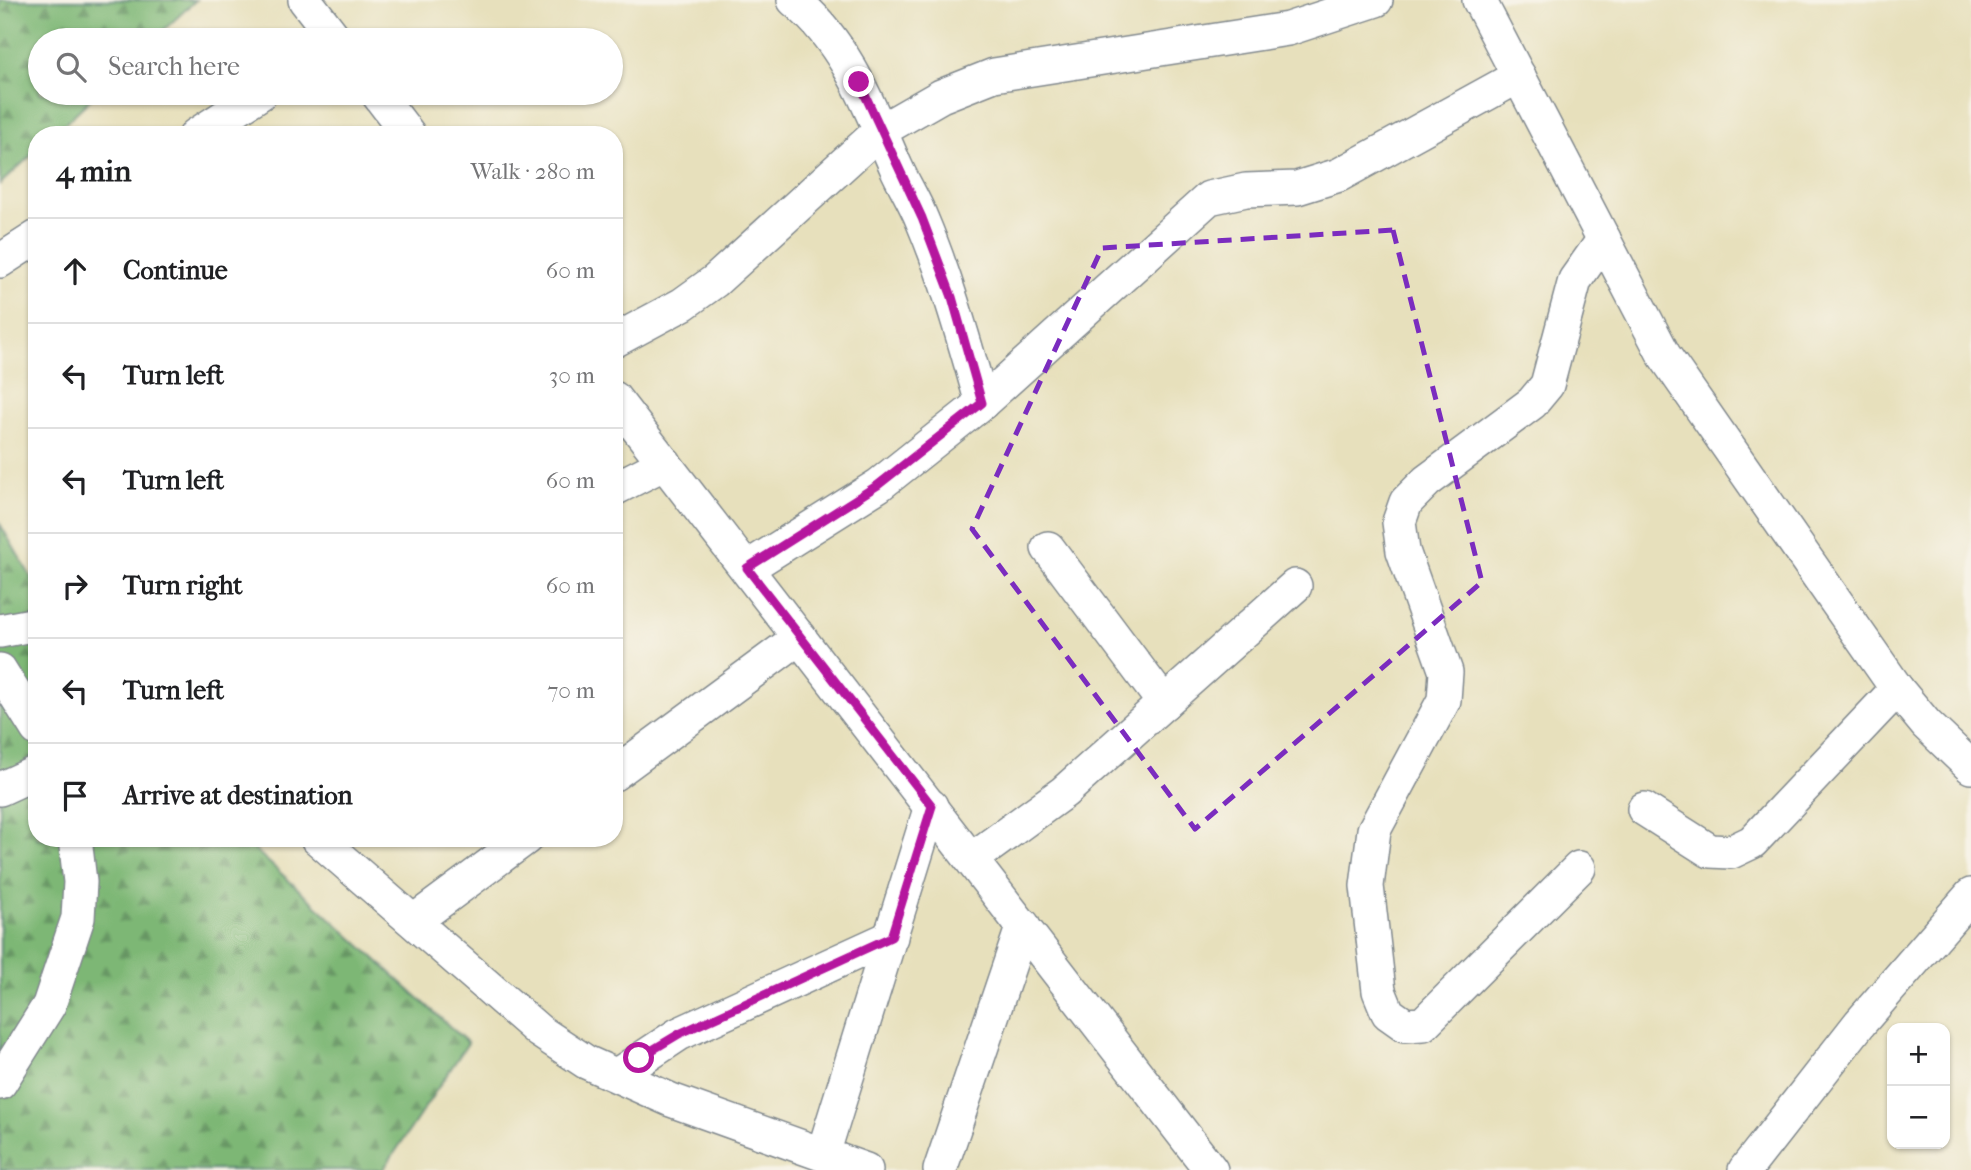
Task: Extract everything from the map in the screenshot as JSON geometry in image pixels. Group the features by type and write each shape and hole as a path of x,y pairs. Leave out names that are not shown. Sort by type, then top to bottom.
{"street":[{"path":"304,0 326,28"},
{"path":"794,0 808,12 842,53 859,82 922,218 952,297 982,403"},
{"path":"623,337 654,322 715,281 880,131 941,96 994,75 1288,29 1376,0"},
{"path":"1479,0 1664,355 1897,690 1926,724 1971,767"},
{"path":"747,568 878,485 982,403 1209,198 1246,190 1297,188 1339,176 1519,76"},
{"path":"210,126 242,105"},
{"path":"386,105 403,126"},
{"path":"1580,868 1423,1024 1405,1025 1388,1013 1379,991 1367,886 1374,830 1444,700 1446,672 1403,551 1399,522 1406,502 1427,481 1532,403 1547,385 1575,280 1604,239"},
{"path":"0,261 28,243"},
{"path":"623,409 1211,1170"},
{"path":"623,484 665,463"},
{"path":"1048,548 1164,704"},
{"path":"972,859 1064,792 1296,586"},
{"path":"0,631 28,626"},
{"path":"623,767 800,637"},
{"path":"0,670 28,715"},
{"path":"1644,809 1710,851 1731,852 1752,842 1897,690"},
{"path":"0,789 28,776"},
{"path":"823,1154 932,806"},
{"path":"0,1083 49,1005 78,918 80,882 76,847"},
{"path":"328,847 539,1031 586,1062 671,1100 866,1170"},
{"path":"414,921 515,847"},
{"path":"1745,1170 1860,1023 1971,895"},
{"path":"940,1170 1023,925"},
{"path":"617,1075 679,1034 891,937"}],"highlighted area":[{"path":"1393,230 1482,582 1195,829 972,529 1102,248"}],"green space":[{"path":"0,0 196,0 166,28 28,28 28,105 84,105 62,126 28,126 28,158 0,184"},
{"path":"0,524 28,572 28,847 252,847 468,1043 383,1170 0,1170"}],"route":[{"path":"639,1058 679,1034 891,937 932,806 747,568 878,485 982,403 952,297 922,218 901,179 859,82"}]}
